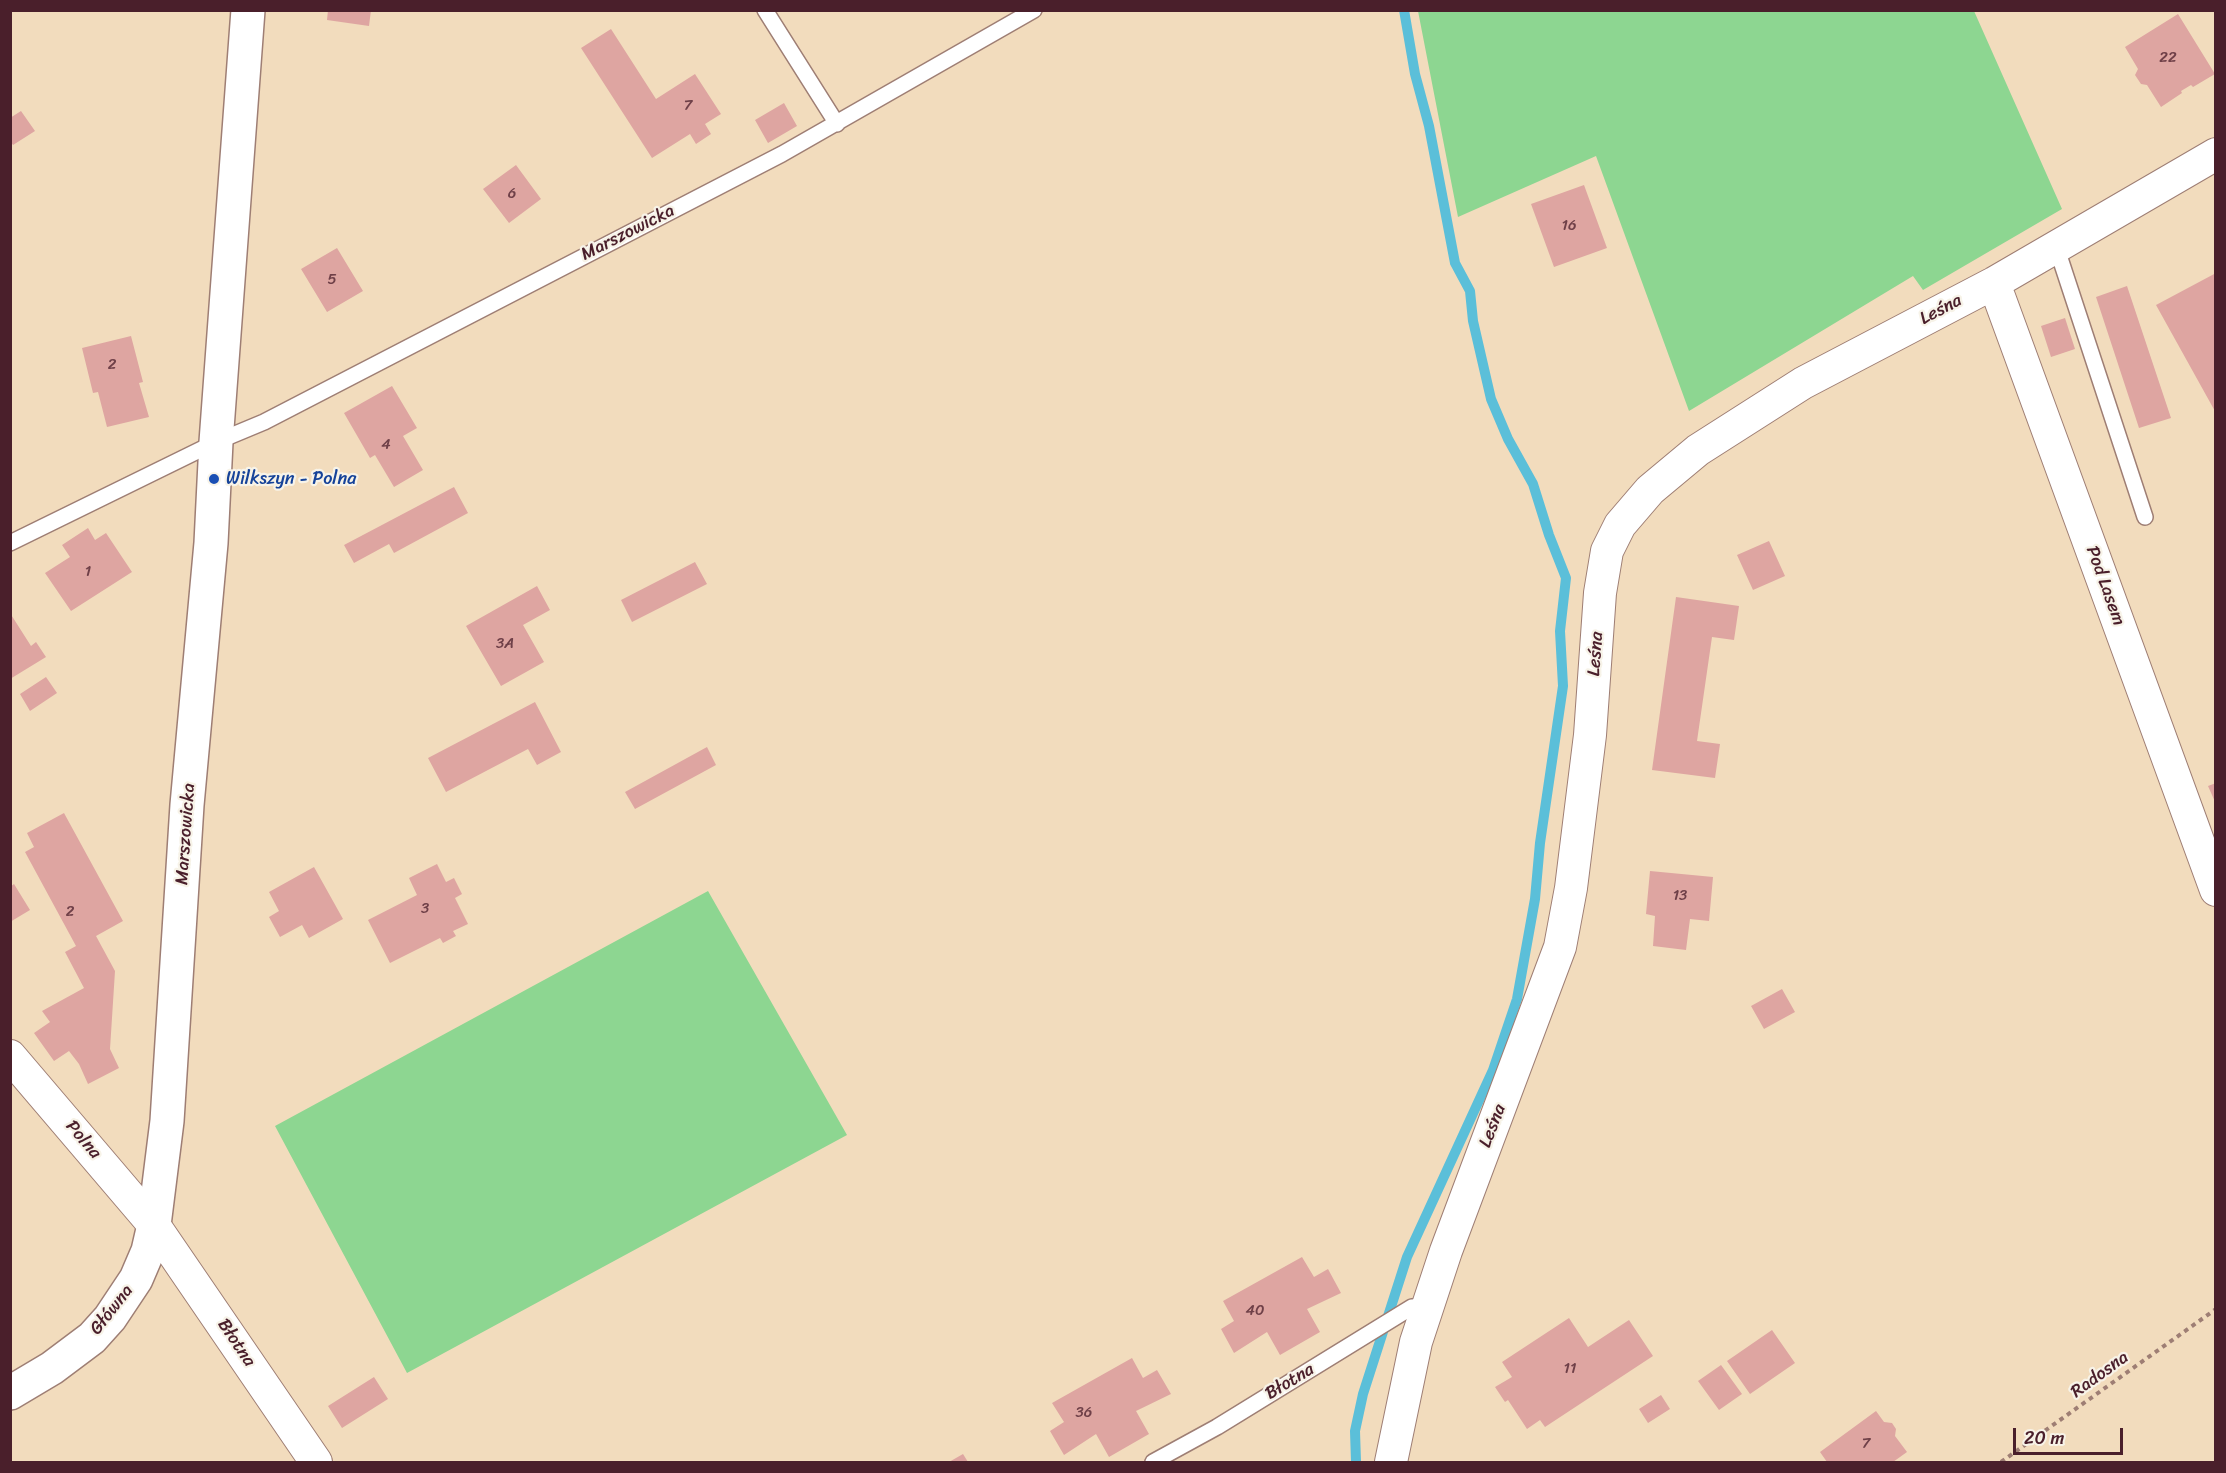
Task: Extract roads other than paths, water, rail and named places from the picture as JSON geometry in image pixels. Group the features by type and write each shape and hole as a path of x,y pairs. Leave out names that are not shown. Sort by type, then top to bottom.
{"street":[{"name":"Marszowicka","path":"154,1225 167,1121 187,805 211,543 216,442 248,10"},
{"name":"Leśna","path":"1391,1462 1416,1342 1446,1251 1560,947 1571,888 1590,735 1600,593 1607,551 1620,525 1650,490 1698,450 1803,382 1994,283 2216,154"},
{"name":"Pod Lasem","path":"1994,283 2216,890"},
{"name":"Polna","path":"10,1056 154,1225"},
{"name":"Główna","path":"10,1394 92,1338 111,1318 136,1279 148,1251 154,1225"},
{"name":"Błotna","path":"154,1225 316,1462"}],"lane":[{"path":"765,10 837,124"},
{"name":"Marszowicka","path":"10,543 216,442 264,422 837,124 1034,10"},
{"path":"2056,246 2145,517"},
{"name":"Błotna","path":"1153,1462 1217,1427 1412,1307 1428,1306"}],"waterway":[{"path":"1356,1462 1355,1431 1363,1394 1407,1257 1493,1070 1517,999 1535,899 1540,843 1563,686 1560,631 1566,578 1533,484 1508,439 1491,399 1473,321 1470,291 1455,263 1429,126 1415,74 1404,10"}],"place":[{"name":"Wilkszyn - Polna","path":"214,479"}]}
